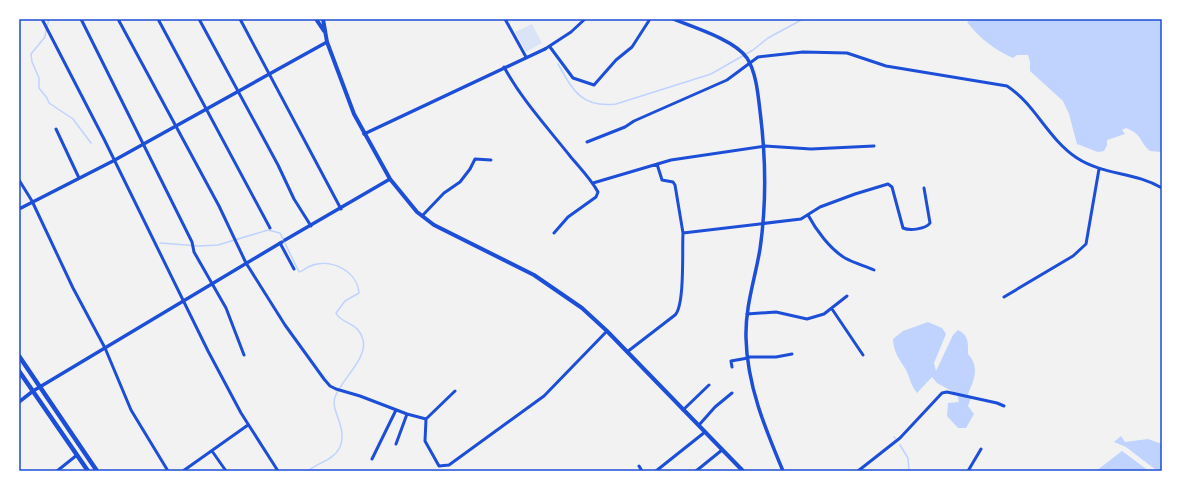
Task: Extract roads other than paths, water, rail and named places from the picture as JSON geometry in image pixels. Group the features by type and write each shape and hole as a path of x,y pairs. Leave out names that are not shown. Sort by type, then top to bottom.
{"highway":[{"path":"19,356 97,471"},
{"path":"19,371 88,471"}],"main road":[{"path":"316,19 325,33"},
{"path":"323,19 327,42 354,114 390,179 406,200 422,216 447,232 534,275 582,308 608,332 743,471"}],"street":[{"path":"42,19 104,139 113,161 208,351 248,425 278,471"},
{"path":"81,19 192,242 194,252 226,308 244,355"},
{"path":"118,19 219,206 246,263 289,331 324,379 330,386 336,389 426,420"},
{"path":"158,19 270,228"},
{"path":"198,19 278,165 294,199 311,226"},
{"path":"240,19 341,209"},
{"path":"505,19 526,57"},
{"path":"364,134 504,67 548,48 571,32 585,19"},
{"path":"548,48 573,78 594,86 616,60 632,47 650,19"},
{"path":"673,19 728,43 740,50 748,59 758,96 765,146 766,176 763,223 747,314 748,358 763,425 783,471"},
{"path":"19,208 113,161 327,42"},
{"path":"587,142 625,127 634,121 726,80 753,60 762,56 803,52 834,52 856,55 886,66 1007,86 1014,91 1050,133 1077,158 1099,169 1138,176 1162,188"},
{"path":"504,67 526,102 554,133 593,183 598,195 568,217 554,233"},
{"path":"56,129 79,178"},
{"path":"593,183 679,158 765,146 811,149 874,146"},
{"path":"422,216 444,193 460,182 470,169 475,159 491,160"},
{"path":"627,352 675,315 679,310 682,279 683,233 675,185 673,182 662,180 657,164"},
{"path":"1004,298 1073,256 1086,244 1099,169"},
{"path":"19,402 33,391 246,263 341,209 390,179"},
{"path":"19,180 32,201 73,288 105,348 131,410 168,471"},
{"path":"683,233 801,218 820,207 888,184 892,187 903,228 926,227 930,223 924,188"},
{"path":"808,215 817,230 838,252 850,260 874,270"},
{"path":"282,242 294,269"},
{"path":"747,314 776,312 807,319 832,309 847,296"},
{"path":"832,309 862,355"},
{"path":"455,391 426,420 425,441 433,458 439,466 449,465 544,396 608,332"},
{"path":"732,367 732,361 792,354"},
{"path":"684,410 709,385"},
{"path":"858,471 900,438 931,406 940,394 947,392 973,397 1004,406"},
{"path":"699,425 714,408 732,393"},
{"path":"372,459 396,410"},
{"path":"396,444 407,414"},
{"path":"182,471 248,425"},
{"path":"656,471 705,432"},
{"path":"968,471 981,449"},
{"path":"696,471 722,450"},
{"path":"212,451 226,471"},
{"path":"57,471 77,455"},
{"path":"639,466 642,471"}],"water":[{"path":"972,19 1162,19 1162,152 1150,151 1138,135 1126,128 1122,130 1125,134 1107,140 1107,145 1104,151 1098,152 1077,144 1069,114 1063,101 1030,71 1028,55 1017,55 1013,58 994,47 976,33 967,22"},
{"path":"928,322 942,328 946,334 934,363 936,371 953,335 958,330 966,337 968,354 974,364 975,374 968,394 971,398 968,406 974,414 966,428 958,428 947,416 948,403 959,402 957,394 937,383 932,377 917,393 896,352 893,339 903,331"},
{"path":"1121,436 1125,442 1148,439 1162,444 1162,471 1154,471 1156,470 1126,447 1114,442"},
{"path":"1122,451 1149,471 1096,471"}],"waterway":[{"path":"47,27 49,19"},
{"path":"558,64 574,90 580,96 595,103 604,105 616,104 711,74 753,50 768,38 803,19"},
{"path":"46,30 45,37 31,54 32,62 39,78 39,88 49,103 73,119 91,143"},
{"path":"160,243 199,246 218,245 268,230 280,233 299,272 316,264 325,264 341,268 348,272 353,278 359,293 345,301 336,313 342,320 358,329 363,340 363,347 362,354 335,397 334,402 341,426 342,440 340,447 334,455 308,471"},
{"path":"900,445 908,458 909,471"}]}
